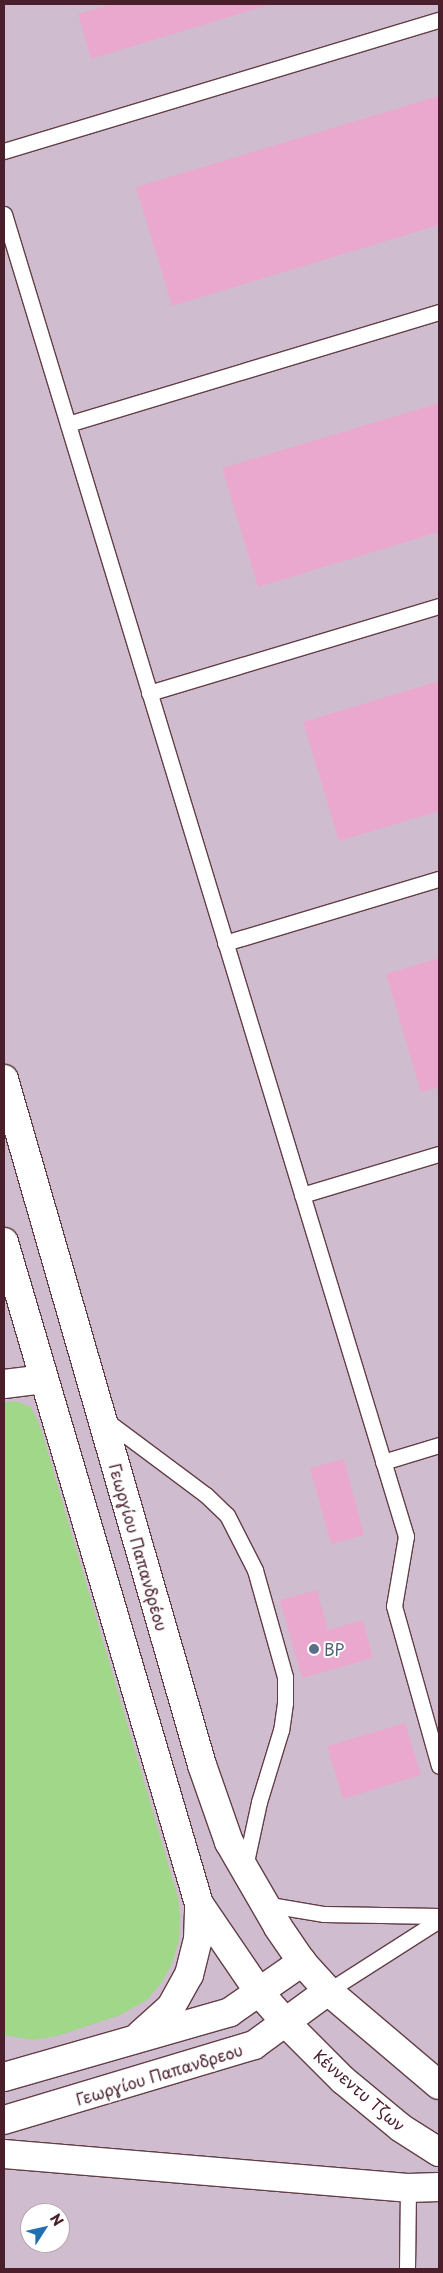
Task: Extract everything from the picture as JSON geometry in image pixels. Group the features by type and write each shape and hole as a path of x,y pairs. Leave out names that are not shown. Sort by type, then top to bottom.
{"street":[{"name":"Γεωργίου Παπανδρέου","path":"4,1079 202,1765 229,1842 264,1904 302,1962 328,1991"},
{"path":"4,1242 199,1904 259,1992 286,2023"},
{"path":"4,1384 44,1379"},
{"path":"135,2040 171,2007 189,1975 198,1940 199,1904"},
{"path":"4,2077 230,2012 302,1962"},
{"path":"328,1991 439,2085"},
{"name":"Γεωργίου Παπανδρεου","path":"4,2120 208,2061 254,2045 328,1991"},
{"name":"Κέννεντυ Τζων","path":"286,2023 343,2080 402,2128 439,2152"},
{"path":"4,2154 408,2188 439,2187"}],"lane":[{"path":"4,151 439,20"},
{"path":"4,214 406,1536 394,1606 397,1625 439,1766"},
{"path":"68,424 439,312"},
{"path":"149,693 439,606"},
{"path":"225,943 439,879"},
{"path":"302,1195 439,1154"},
{"path":"102,1418 206,1495 227,1515 255,1570 284,1677 285,1703 281,1730 259,1802 244,1869"},
{"path":"383,1462 439,1445"},
{"path":"264,1904 324,1914 439,1916"},
{"path":"328,1991 439,1920"},
{"path":"407,2269 408,2188"}],"shaded area":[{"path":"4,4 439,4 439,2269 4,2269"}],"green space":[{"path":"15,1401 31,1407 41,1429 178,1898 180,1915 179,1940 172,1964 162,1982 147,2000 120,2015 57,2036 33,2040 4,2035 4,1403"}],"building":[{"path":"113,4 272,4 91,59 78,14"},
{"path":"439,96 439,225 172,306 136,187"},
{"path":"439,403 439,532 258,587 222,468"},
{"path":"439,681 439,811 339,841 303,722"},
{"path":"439,958 439,1087 421,1092 386,974"},
{"path":"344,1459 364,1535 331,1544 310,1468"},
{"name":"BP","path":"317,1590 328,1630 363,1620 373,1658 302,1678 280,1600"},
{"path":"405,1723 421,1775 343,1799 327,1746"}],"place":[{"name":"BP","path":"314,1649"}]}
